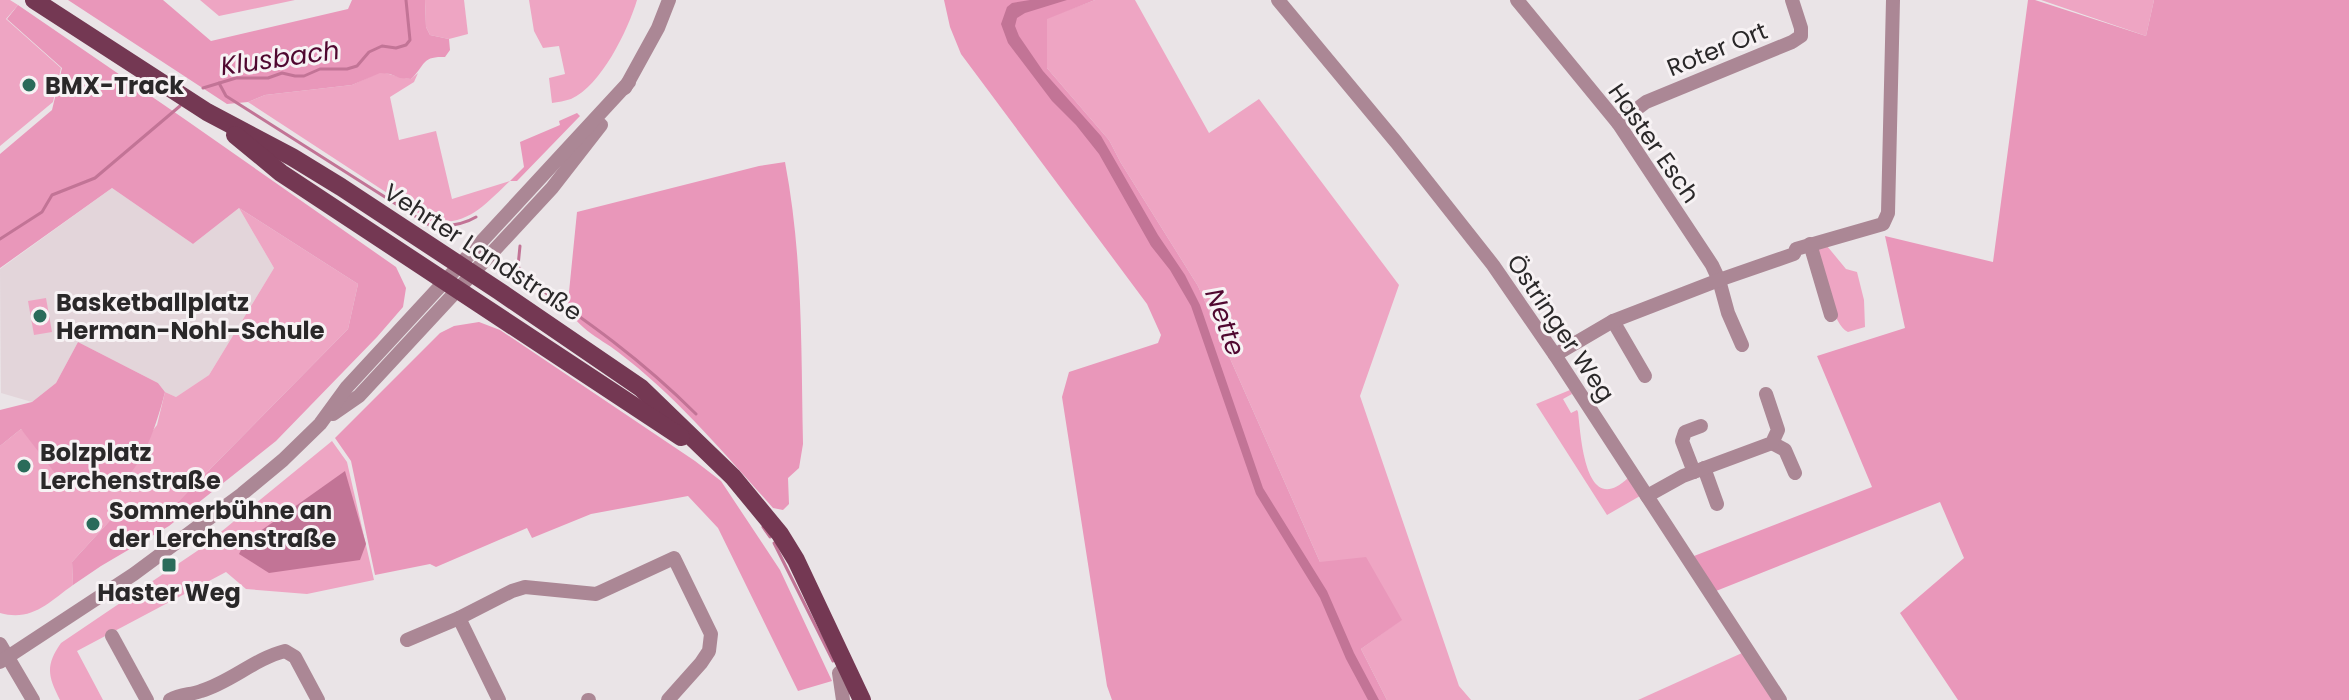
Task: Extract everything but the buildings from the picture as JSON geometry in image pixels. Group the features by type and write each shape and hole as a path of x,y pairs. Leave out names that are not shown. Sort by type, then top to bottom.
{"main road":[{"name":"Vehrter Landstraße","path":"34,0 207,112 292,157 466,269 641,388 733,477 780,534 796,560 862,700"},
{"name":"Vehrter Landstraße","path":"207,112 281,173 714,458"}],"street":[{"path":"33,700 3,654 134,574 230,503 283,460 320,424 359,396 466,269 560,178 608,116 629,82 669,0"},
{"name":"Östringer Weg","path":"1278,0 1493,265 1780,700"},
{"name":"Haster Esch","path":"1517,0 1618,123 1712,265 1742,345"},
{"name":"Roter Ort","path":"1618,123 1646,102 1801,36 1792,0"},
{"path":"1555,355 1613,321 1794,254 1796,249 1883,224 1888,213 1893,0"},
{"path":"1810,244 1831,315"},
{"path":"1613,321 1645,376"},
{"path":"1647,496 1699,470 1772,443 1778,430 1766,394"},
{"path":"1701,426 1685,432 1682,441 1717,504"},
{"path":"1772,443 1785,450 1795,473"},
{"path":"407,640 525,587 596,594 674,558 711,634 709,651 668,700"},
{"path":"459,618 499,700"},
{"path":"112,636 147,700"},
{"path":"170,700 179,695 201,692 271,655 285,651 295,657 318,700"},
{"path":"843,700 839,673 846,667"}],"shaded area":[{"name":"BMX-Track","path":"0,0 10,0 18,5 6,19 61,68 53,102 0,146"},
{"path":"68,0 163,0 211,41 348,9 352,0 425,0 426,27 430,35 449,39 450,50 445,57 425,62 411,79 380,73 352,85 265,95 248,102 227,104"},
{"path":"200,0 295,0 219,16"},
{"path":"425,0 464,0 468,34 449,39 430,35 426,27"},
{"path":"529,0 637,0 620,41 603,70 582,92 571,99 552,103 549,78 565,74 559,46 543,48 534,31"},
{"path":"944,0 1095,0 1047,19 1047,68 1109,140 1198,286 1320,562 1366,557 1402,620 1361,649 1387,700 1112,700 1107,686 1062,397 1069,372 1158,343 1161,335 1147,304 961,54"},
{"path":"1030,0 1067,0 1017,18 1015,26 1019,36 1043,71 1101,136 1158,235 1185,275 1200,305 1263,488 1327,591 1379,700 1368,700 1346,659 1320,598 1256,494 1191,306 1170,270 1151,246 1099,154 1052,101 1008,43 1001,24 1007,7"},
{"path":"1095,0 1135,0 1209,133 1259,99 1399,285 1360,396 1459,686 1471,700 1387,700 1361,649 1401,620 1320,562 1198,286 1109,140 1047,68 1047,18"},
{"path":"2028,0 2146,36 2154,0 2349,0 2349,700 1958,700 1900,613 1964,558 1940,502 1716,591 1694,556 1872,487 1817,356 1905,328 1885,236 1993,262"},
{"path":"2041,0 2154,0 2146,36"},
{"path":"18,5 396,267 406,288 403,307 276,441 169,526 73,585 72,562 114,516 163,517 348,329 358,284 239,208 193,244 112,188 0,268 0,154 52,110 62,68 7,19"},
{"path":"380,72 411,79 418,73 414,82 390,97 399,140 436,131 452,199 510,181 484,205 465,217 455,221 430,221 248,102 265,95 352,85"},
{"path":"577,113 580,116 517,181 510,181 524,167 520,142 560,125 559,121"},
{"path":"785,162 798,268 803,444 799,468 788,478 789,504 783,510 773,508 660,387 587,331 575,318 568,302 577,212"},
{"path":"112,188 193,244 239,208 274,268 209,375 176,397 165,392 158,383 78,342 56,383 32,402 1,393 0,269"},
{"path":"239,208 358,284 348,329 162,518 114,516 72,562 73,585 31,613 0,613 0,446 21,429 79,483 107,490 157,425 165,392 176,397 209,375 274,268"},
{"path":"1827,246 1846,269 1857,272 1864,300 1865,327 1848,332 1837,318 1827,295 1815,249"},
{"name":"Basketballplatz Herman-Nohl-Schule","path":"46,298 52,332 34,335 28,301"},
{"path":"479,322 500,330 721,481 780,570 832,681 798,691 718,528 688,496 591,514 532,538 527,528 436,567 430,564 375,575 351,461 335,438 440,333 454,326"},
{"path":"78,342 158,383 165,392 155,426 139,462 122,482 107,490 79,483 68,490 21,429 0,446 0,410 32,402 56,383"},
{"path":"1570,390 1572,394 1563,399 1571,413 1578,412 1584,454 1594,481 1602,488 1614,488 1628,478 1640,496 1607,515 1536,404"},
{"path":"332,441 347,462 374,580 307,594 246,589 226,572 77,651 103,700 60,700 50,665 61,643 200,549"},
{"path":"345,471 366,544 360,560 269,573 239,554 245,542"},
{"path":"1742,653 1773,700 1638,700"}],"waterway":[{"name":"Klusbach","path":"203,88 236,78 268,78 282,73 304,76 320,69 347,69 357,66 369,52 382,46 396,48 406,45 410,40 406,0"},
{"path":"219,83 226,96 429,225 453,225 476,217"},
{"name":"Klusbach","path":"0,239 42,212 52,195 95,178 180,106"},
{"path":"520,246 518,266 524,278 613,342 696,414"},
{"path":"763,527 770,537"},
{"path":"774,543 833,661"}],"place":[{"name":"BMX-Track","path":"29,85"},
{"name":"Basketballplatz Herman-Nohl-Schule","path":"40,316"},
{"name":"Bolzplatz Lerchenstraße","path":"24,466"},
{"name":"Sommerbühne an der Lerchenstraße","path":"93,524"},
{"name":"Haster Weg","path":"169,565"}],"water label":[{"name":"Nette","path":"1225,322"}]}
